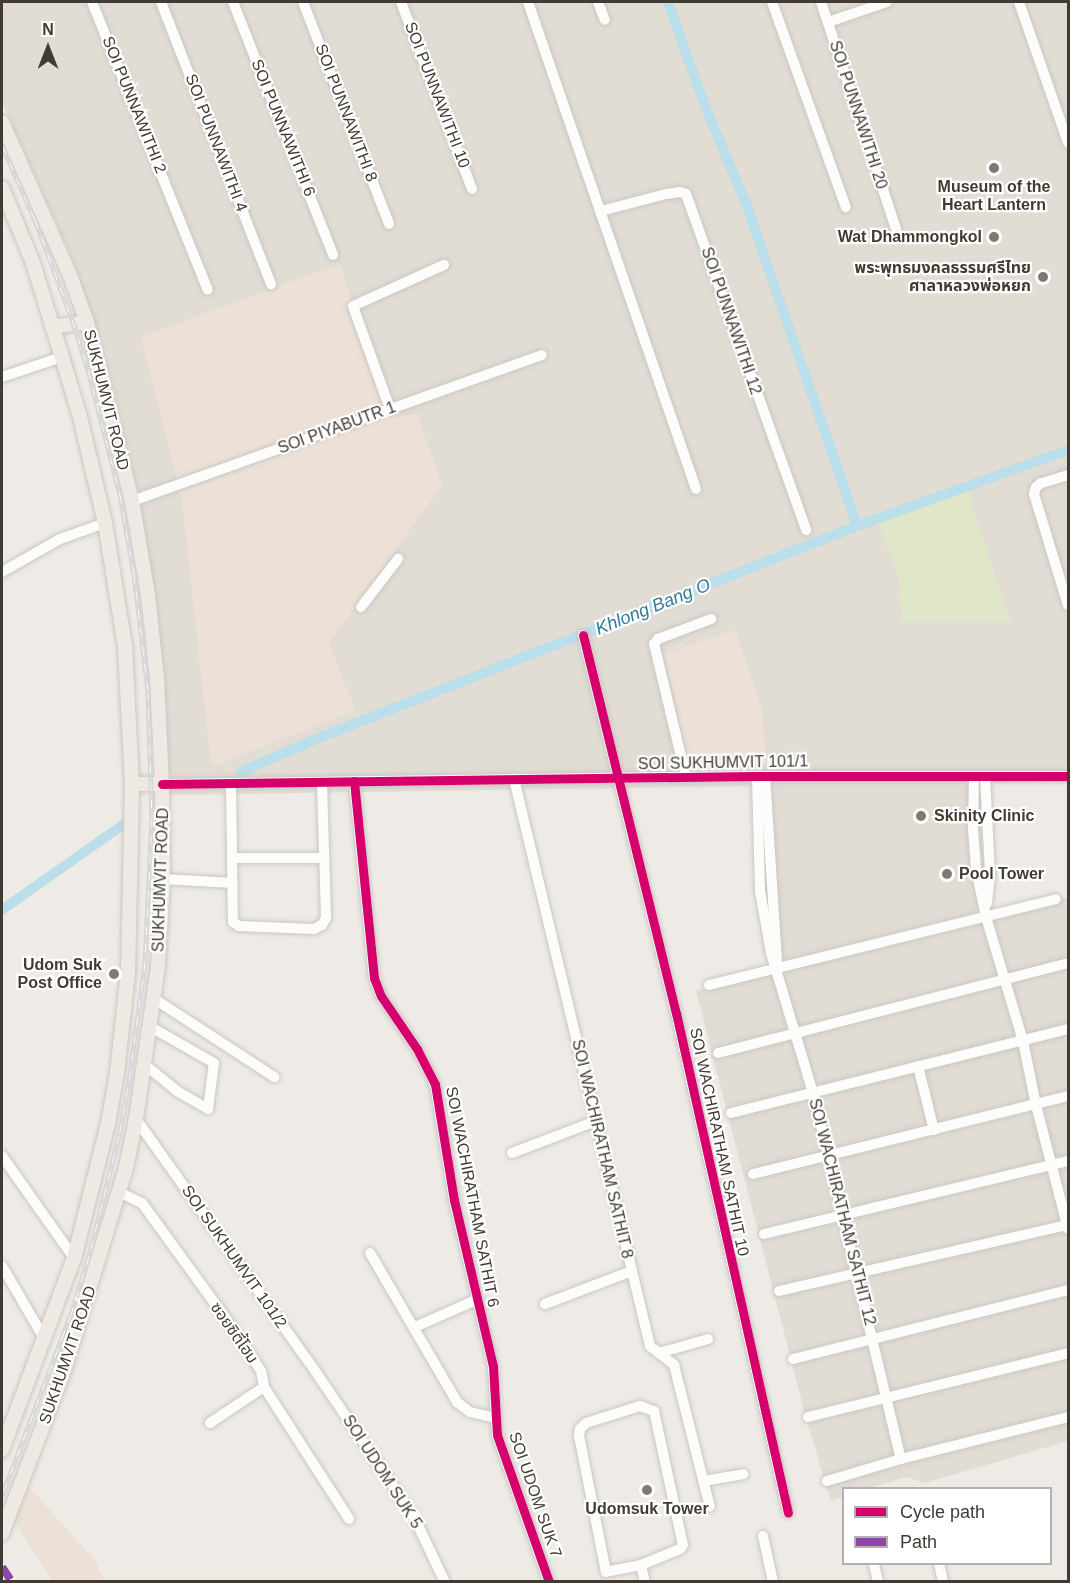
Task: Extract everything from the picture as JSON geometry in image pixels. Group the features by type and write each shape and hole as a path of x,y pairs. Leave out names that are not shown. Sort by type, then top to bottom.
{"main road":[{"name":"SUKHUMVIT ROAD","path":"2,122 69,273 87,322 132,501 148,595 157,678 162,784 163,879 158,966 136,1119 119,1192 65,1368 2,1533"},
{"name":"SUKHUMVIT ROAD","path":"2,188 33,263 62,357 80,417 105,523 125,646 132,784 128,972 120,1053 108,1124 74,1258 45,1340 2,1444"},
{"path":"52,327 87,322"},
{"path":"132,784 162,784"}],"street":[{"name":"SOI PUNNAWITHI 2","path":"92,2 208,290"},
{"name":"SOI PUNNAWITHI 4","path":"161,2 272,284"},
{"name":"SOI PUNNAWITHI 6","path":"233,2 333,255"},
{"name":"SOI PUNNAWITHI 8","path":"303,2 388,224"},
{"name":"SOI PUNNAWITHI 10","path":"401,2 472,189"},
{"path":"528,2 696,489"},
{"path":"598,2 605,20"},
{"path":"772,2 846,207"},
{"name":"SOI PUNNAWITHI 20","path":"821,2 896,229"},
{"path":"828,22 887,2"},
{"path":"1019,2 1068,142"},
{"name":"SOI PUNNAWITHI 12","path":"601,211 666,194 680,192 686,194 806,530"},
{"path":"390,409 353,306 444,265"},
{"name":"SOI PIYABUTR 1","path":"132,501 542,355"},
{"path":"2,377 62,357"},
{"path":"1068,475 1041,483 1036,487 1034,494 1068,605"},
{"path":"2,572 60,539 105,523"},
{"path":"361,608 398,559"},
{"path":"686,777 654,644 658,639 711,619"},
{"name":"SOI WACHIRATHAM SATHIT 10","path":"583,635 676,1013 788,1513"},
{"name":"SOI SUKHUMVIT 101/1","path":"162,784 514,779 618,780 761,776 1068,776"},
{"name":"SOI WACHIRATHAM SATHIT 12","path":"761,776 760,891 771,953 797,1032 813,1093 902,1459"},
{"path":"779,1291 1068,1226 1036,1105 1023,1041 986,917 976,859 979,777"},
{"name":"SOI WACHIRATHAM SATHIT 8","path":"514,779 650,1346 674,1365 710,1507"},
{"name":"SOI WACHIRATHAM SATHIT 6","path":"354,781 374,978 381,996 417,1049 435,1084 454,1200 493,1366 495,1418"},
{"path":"231,784 233,922 239,926 314,929 322,925 326,918 322,782"},
{"path":"232,858 324,858"},
{"path":"163,879 233,883"},
{"path":"709,985 777,966 1056,899"},
{"path":"718,1053 1068,963"},
{"path":"153,998 274,1077"},
{"path":"144,1064 177,1091 208,1108 214,1063 149,1026"},
{"path":"731,1113 1068,1029"},
{"path":"918,1066 934,1130"},
{"path":"753,1174 1068,1096"},
{"name":"SOI SUKHUMVIT 101/2","path":"136,1119 332,1396"},
{"path":"512,1153 596,1121"},
{"path":"2,1156 74,1258"},
{"path":"764,1234 1068,1161"},
{"name":"ซอยซิตี้โฮม","path":"119,1192 142,1203 261,1371 264,1387 349,1519"},
{"path":"370,1253 457,1402 470,1412 495,1418"},
{"path":"2,1266 45,1340"},
{"path":"544,1304 632,1271"},
{"path":"793,1359 1068,1290"},
{"path":"415,1327 476,1300"},
{"path":"659,1353 708,1339"},
{"path":"808,1418 1068,1353"},
{"path":"210,1423 264,1387"},
{"name":"SOI UDOM SUK 5","path":"332,1396 413,1515 445,1581"},
{"path":"640,1406 654,1411 683,1545 680,1549 641,1565 611,1573 603,1568 579,1436 580,1429 586,1423 640,1406"},
{"path":"827,1481 902,1459 1068,1417"},
{"name":"SOI UDOM SUK 7","path":"495,1418 497,1435 549,1581"},
{"path":"704,1481 743,1474"},
{"path":"763,1536 773,1581"},
{"path":"641,1565 645,1581"},
{"path":"874,1565 878,1581"},
{"path":"939,1565 942,1581"}],"shaded area":[{"path":"2,2 1068,2 1068,782 969,784 982,912 778,962 763,906 766,861 761,786 169,795 154,590 138,491 102,347 77,270 2,102"},
{"path":"340,264 389,418 417,414 442,485 329,643 355,710 215,766 211,764 182,499 141,337"},
{"path":"735,630 762,710 766,764 689,766 664,654"},
{"path":"1068,897 1068,1441 925,1483 906,1477 873,1487 842,1487 842,1497 831,1501 806,1418 696,991"},
{"path":"29,1487 94,1559 105,1581 52,1581 14,1521"}],"green space":[{"path":"966,484 1010,622 901,622 899,577 875,515"}],"waterway":[{"path":"668,2 705,106 747,206 857,526"},
{"name":"Khlong Bang O","path":"241,772 321,737 857,526 1068,450"},
{"name":"Khlong Bang O","path":"2,910 128,821"}],"railway":[{"path":"2,145 35,220 72,319 88,370 120,495 134,574 148,692 152,818 145,963 119,1136 89,1256 71,1314 2,1496"}],"marked path":[{"path":"2,1567 12,1582"}],"cycle path":[{"path":"583,635 676,1013 788,1513"},
{"path":"162,784 753,776 1068,776"},
{"path":"354,781 374,978 381,996 417,1049 435,1084 454,1200 493,1366 497,1435 549,1582"}],"place":[{"name":"Museum of the Heart Lantern","path":"994,168"},
{"name":"Wat Dhammongkol","path":"994,237"},
{"name":"พระพุทธมงคลธรรมศรีไทย ศาลาหลวงพ่อหยก","path":"1043,277"},
{"name":"Skinity Clinic","path":"921,816"},
{"name":"Pool Tower","path":"947,874"},
{"name":"Udom Suk Post Office","path":"114,974"},
{"name":"Udomsuk Tower","path":"647,1490"}]}
